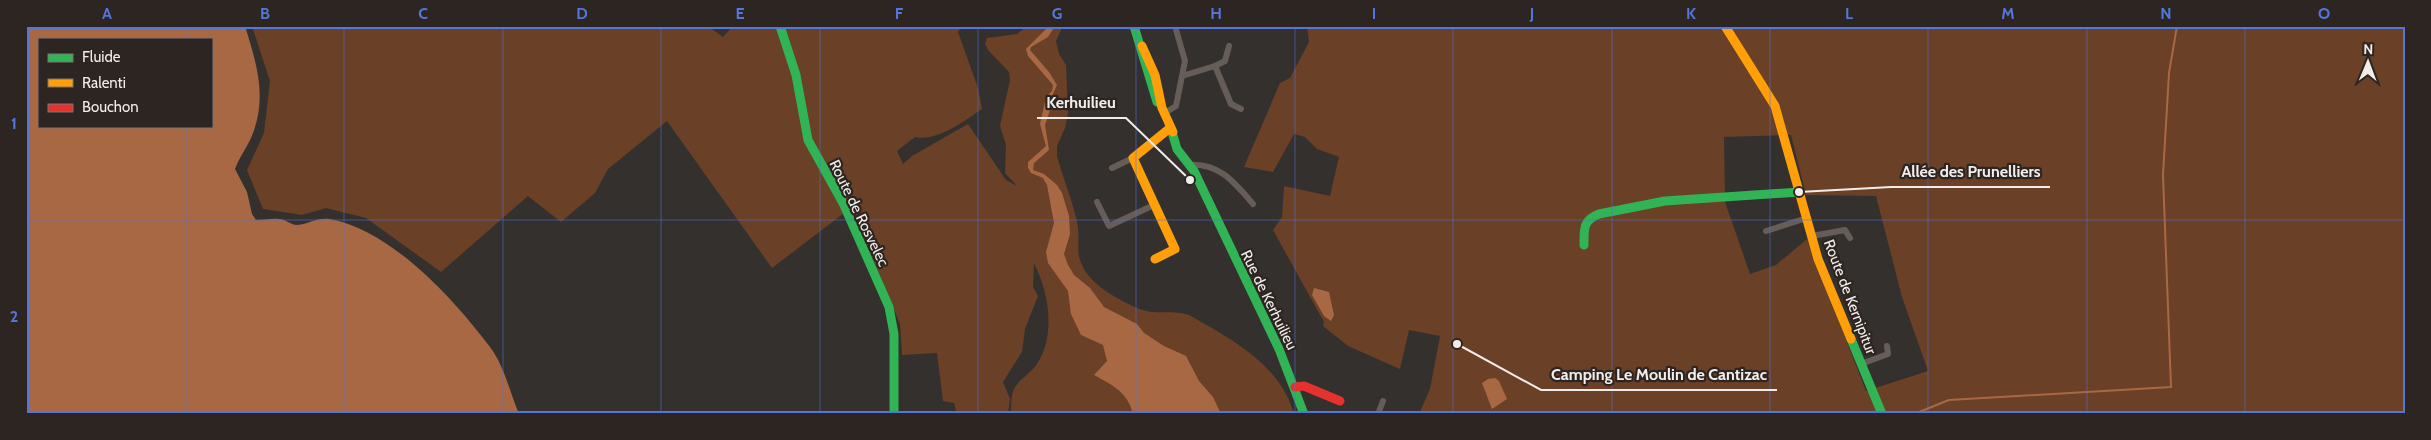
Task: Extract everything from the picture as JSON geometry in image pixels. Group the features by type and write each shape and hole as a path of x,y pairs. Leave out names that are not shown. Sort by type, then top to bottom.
{"street":[{"name":"Route de Rosvelec","path":"780,26 796,75 808,140 843,204 889,307 894,334 894,414"},
{"path":"1112,168 1132,158 1171,130 1151,84 1142,46 1134,26"},
{"path":"1163,110 1176,106 1186,60 1175,26"},
{"name":"Route de Kernipitur","path":"1725,26 1775,106 1818,259 1882,414"},
{"path":"1182,76 1225,61 1229,46"},
{"path":"1215,66 1231,104 1241,109"},
{"name":"Rue de Kerhuilieu","path":"1171,130 1174,142 1182,152 1196,186 1206,200 1295,387 1304,414"},
{"path":"1132,158 1175,249 1155,259"},
{"path":"1189,166 1200,164 1229,177 1253,204"},
{"path":"1584,245 1584,225 1590,218 1599,214 1665,201 1800,192"},
{"path":"1097,202 1109,226 1154,205"},
{"path":"1766,231 1807,218"},
{"path":"1812,236 1846,230 1850,238"},
{"path":"1861,364 1888,354 1887,346"},
{"path":"1295,387 1304,386 1340,401"},
{"path":"1378,414 1383,400"}],"shaded area":[{"path":"26,26 245,26 257,68 260,96 256,124 235,169 247,192 252,214 256,220 281,219 297,225 321,219 330,219 353,226 376,237 398,252 439,288 490,347 503,371 519,414 26,414"},
{"path":"252,26 708,26 723,37 733,26 962,26 958,32 978,88 982,109 941,134 923,138 915,137 897,151 903,164 912,156 968,124 1006,180 1017,186 1005,173 1006,145 1000,126 1010,80 1009,72 988,50 985,44 987,38 1017,34 1027,26 1063,26 1056,41 1059,54 1066,65 1068,113 1065,128 1057,146 1057,156 1077,222 1078,252 1082,266 1087,274 1102,288 1128,304 1149,312 1176,312 1189,315 1237,344 1266,367 1278,381 1287,396 1294,414 1182,414 1130,335 1053,253 1178,414 1011,414 1012,396 1015,387 1037,364 1047,340 1047,300 1034,263 1033,287 1038,296 1025,329 1022,352 1003,382 1010,399 1008,414 957,414 954,403 943,401 937,353 902,355 900,324 852,207 772,268 667,121 608,169 595,193 561,222 528,196 441,272 366,218 326,208 302,215 263,209 247,170 264,133 270,81"},
{"path":"1049,26 1055,26 1048,37 1031,47 1030,50 1049,72 1057,85 1052,96 1051,107 1045,125 1049,150 1034,163 1033,170 1044,174 1057,185 1062,193 1069,216 1070,234 1064,254 1068,265 1074,275 1090,288 1104,307 1137,324 1144,333 1164,346 1186,356 1199,381 1213,397 1221,414 1133,414 1131,406 1118,390 1094,375 1107,361 1103,345 1081,335 1071,314 1068,291 1048,263 1046,252 1054,223 1047,185 1043,178 1031,173 1028,168 1028,162 1046,146 1040,124 1046,97 1052,91 1053,85 1028,56 1026,49"},
{"path":"1307,26 2405,26 2405,414 1419,414 1430,389 1440,336 1409,330 1400,369 1348,346 1323,326 1324,322 1273,230 1282,217 1284,186 1330,196 1339,157 1317,149 1305,137 1294,134 1273,172 1244,167 1280,83 1290,78 1309,42","holes":["1791,135 1806,195 1876,196 1902,297 1928,371 1866,391 1807,239 1776,265 1750,274 1725,202 1724,137"]},
{"path":"1314,288 1329,292 1334,315 1331,321 1324,316 1312,295"},
{"path":"1495,378 1499,381 1507,399 1492,409 1482,383 1488,379"}],"waterway":[{"path":"1914,414 1949,400 2171,387 2163,175 2169,73 2177,26"}],"traffic: fast":[{"path":"780,26 796,75 808,140 843,203 889,307 894,334 894,414"},
{"path":"1134,26 1157,102"},
{"path":"1172,132 1177,149 1194,171 1279,349 1304,414"},
{"path":"1584,245 1587,222 1599,214 1665,201 1800,192"},
{"path":"1851,339 1882,414"}],"traffic: slow":[{"path":"1725,26 1775,106 1818,259 1851,339"},
{"path":"1142,46 1155,75 1162,108 1173,132"},
{"path":"1155,259 1175,249 1133,158 1170,128"}],"traffic: jam":[{"path":"1295,387 1304,386 1340,401"}],"place":[{"name":"Kerhuilieu","path":"1190,180"},
{"name":"Allée des Prunelliers","path":"1799,192"},
{"name":"Camping Le Moulin de Cantizac","path":"1457,344"}]}
